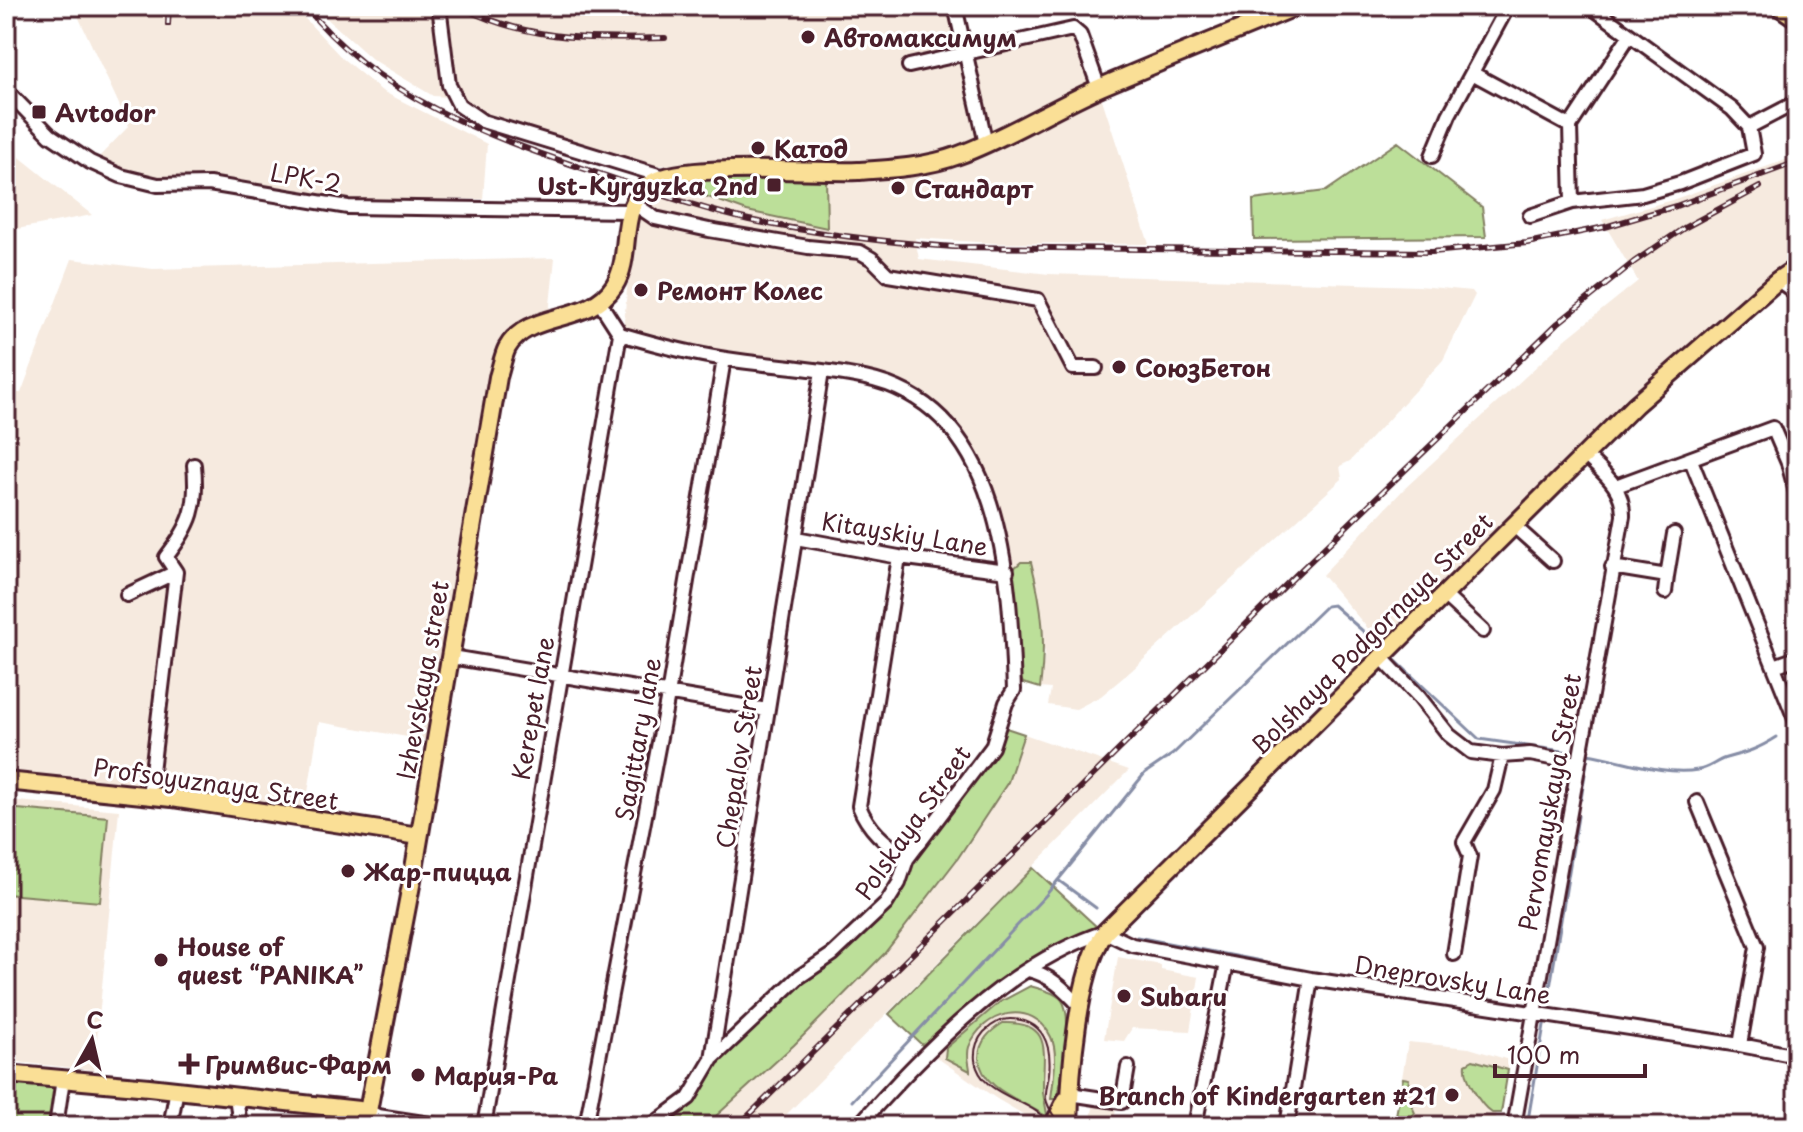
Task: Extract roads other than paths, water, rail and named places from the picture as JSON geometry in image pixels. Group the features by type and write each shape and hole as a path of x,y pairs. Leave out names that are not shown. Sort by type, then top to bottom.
{"main road":[{"path":"594,306 615,285 621,270 631,207 645,189 665,177 713,171 857,171 936,162 986,144 1099,88 1297,6"},
{"path":"1778,6 1797,19"},
{"name":"Bolshaya Podgornaya Street","path":"1069,1126 1070,1091 1087,969 1095,946 1105,932 1584,454 1635,405 1778,280 1797,267"},
{"name":"Izhevskaya street","path":"358,1115 419,836 498,377 508,347 520,335 536,325 594,306"},
{"name":"Profsoyuznaya Street","path":"6,781 149,796 419,836"},
{"path":"6,1074 177,1089 358,1115"},
{"name":"Bolshaya Podgornaya Street","path":"1053,1126 1070,1091"}],"street":[{"path":"439,6 449,85 459,105 482,121 665,177"},
{"path":"955,6 986,144"},
{"path":"1432,156 1449,115 1508,6"},
{"path":"1530,216 1572,202 1643,194 1754,154 1749,127 1732,109 1590,6"},
{"path":"909,66 1073,29 1080,35 1099,88"},
{"path":"1572,202 1570,126 1629,36"},
{"path":"1472,73 1570,126"},
{"name":"LPK-2","path":"6,90 50,135 90,162 121,176 158,185 209,184 348,207 631,207"},
{"path":"1749,127 1797,102"},
{"path":"631,207 663,220 808,247 860,252 888,275 1038,300 1073,368 1096,368"},
{"path":"1778,280 1797,294"},
{"path":"594,306 620,334"},
{"name":"Polskaya Street","path":"620,334 724,359 867,378 909,393 939,415 970,455 995,517 1007,571 1014,690 1006,703 992,747 907,859 899,883 886,904 833,954 799,977 712,1059"},
{"name":"Kerepet lane","path":"484,1126 620,334"},
{"name":"Sagittary lane","path":"586,1126 668,695 724,359"},
{"name":"Chepalov Street","path":"651,1126 689,1098 712,1059 822,371"},
{"path":"1584,454 1616,486 1773,428 1788,463 1797,496"},
{"path":"1691,460 1797,724"},
{"path":"149,796 176,572 166,557 182,537 197,497 194,465"},
{"name":"Pervomayskaya Street","path":"1514,1126 1623,516 1622,500 1616,486"},
{"path":"1513,525 1553,561"},
{"path":"1665,592 1674,534"},
{"name":"Kitayskiy Lane","path":"796,538 899,557 1007,571"},
{"path":"899,557 859,806 865,822 874,833 907,859"},
{"path":"1612,567 1667,576"},
{"path":"127,595 176,572"},
{"path":"1445,596 1483,631"},
{"path":"451,657 767,710"},
{"path":"1381,657 1449,735 1471,752 1502,756 1530,754 1577,763"},
{"path":"1774,666 1797,658"},
{"path":"1454,954 1470,856 1464,842 1494,790 1502,756"},
{"path":"1697,802 1757,947 1740,1045"},
{"path":"858,1126 926,1050 1028,970 1071,943 1105,932"},
{"name":"Dneprovsky Lane","path":"1105,932 1132,945 1311,979 1797,1056"},
{"path":"1195,1126 1227,963"},
{"path":"1028,970 1041,973 1058,983 1081,1007"},
{"path":"1287,1126 1311,979"},
{"path":"1070,1091 1122,1102 1128,1067"},
{"path":"56,1126 63,1079"},
{"path":"170,1126 177,1089"},
{"path":"236,1096 240,1126"},
{"path":"358,1115 443,1126"}],"waterway":[{"path":"852,1101 1046,895 1145,773 1173,754 1326,606 1333,605 1380,646"},
{"path":"1393,658 1479,739 1570,752"},
{"path":"1587,754 1656,769 1698,770 1753,750 1777,737"},
{"path":"1581,799 1588,755"},
{"path":"1546,1012 1578,816"},
{"path":"1058,880 1096,908"},
{"path":"1137,937 1261,961"},
{"path":"1527,1126 1545,1019"}],"tram line":[{"path":"1051,1126 1043,1116 997,1090 979,1073 975,1060 976,1045 984,1032 996,1023 1006,1019 1022,1020 1038,1029 1043,1036 1050,1064 1046,1099 1060,1126"}],"railway":[{"path":"168,24 169,6"},
{"path":"305,6 365,65 399,89 512,143 729,215 800,229 902,243 954,247 1432,252 1527,243 1605,227 1676,206 1797,162"},
{"path":"459,6 510,26 560,36 665,38"},
{"path":"738,1126 1299,572 1558,323 1634,262 1684,228 1760,187"}],"place":[{"name":"Автомаксимум","path":"808,37"},
{"name":"Avtodor","path":"39,112"},
{"name":"Катод","path":"758,148"},
{"name":"Ust-Kyrgyzka 2nd","path":"774,185"},
{"name":"Стандарт","path":"898,188"},
{"name":"Ремонт Колес","path":"641,290"},
{"name":"СоюзБетон","path":"1119,367"},
{"name":"Жар-пицца","path":"348,871"},
{"name":"House of quest “PANIKA”","path":"161,960"},
{"name":"Subaru","path":"1124,996"},
{"name":"Гримвис-Фарм","path":"189,1064"},
{"name":"Мария-Ра","path":"418,1075"},
{"name":"Branch of Kindergarten #21","path":"1452,1095"}]}
